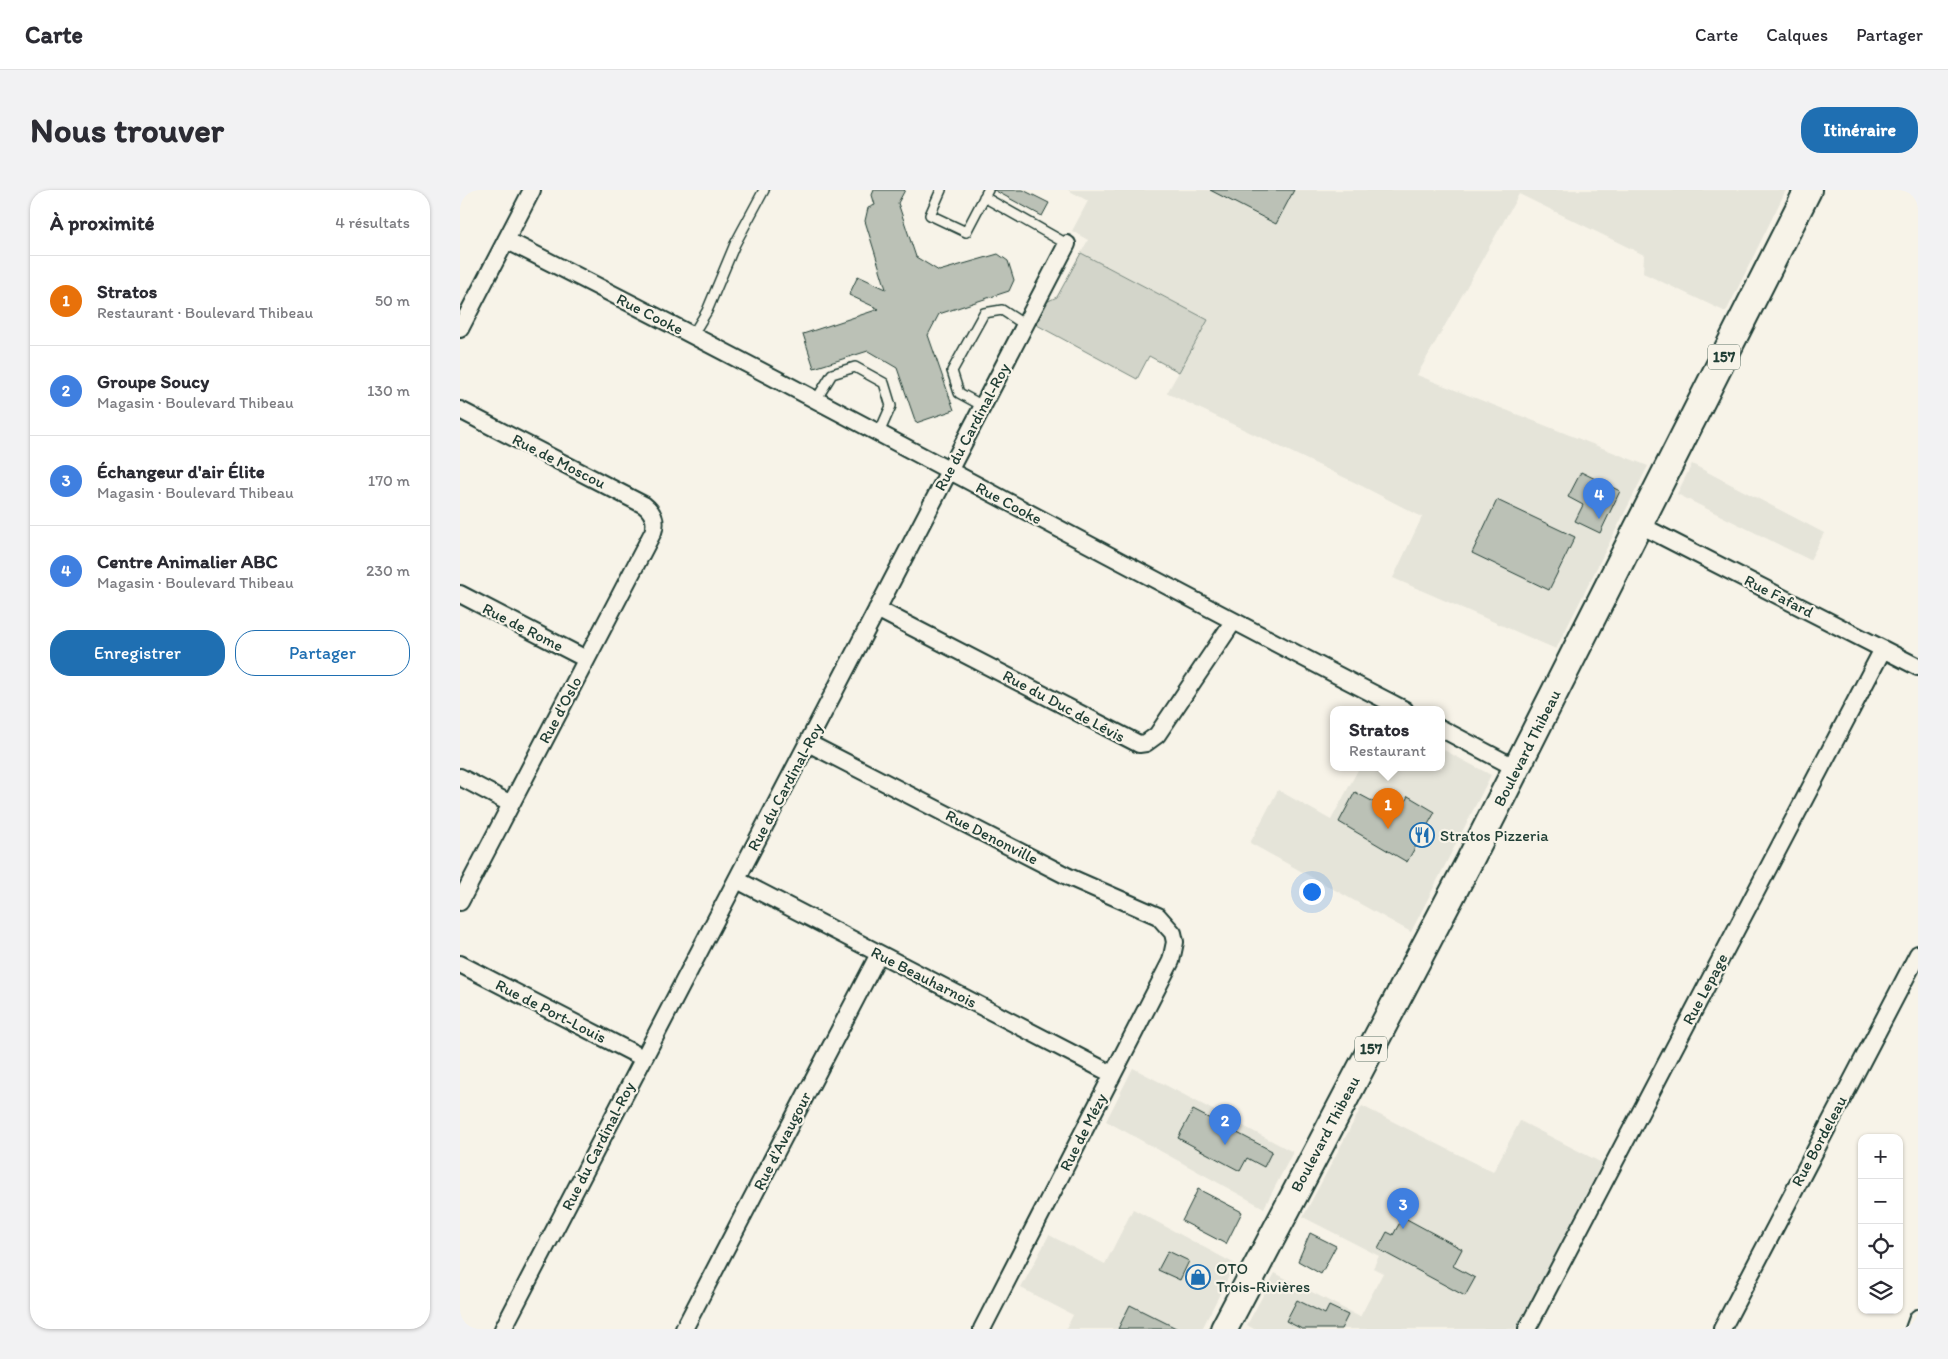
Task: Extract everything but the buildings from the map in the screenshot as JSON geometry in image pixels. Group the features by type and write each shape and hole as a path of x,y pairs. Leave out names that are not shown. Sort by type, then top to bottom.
{"main road":[{"name":"Boulevard Thibeau","path":"1224,1329 1516,768 1808,190"}],"street":[{"path":"460,329 532,190"},
{"name":"Rue Cooke","path":"506,240 816,400 1233,622 1397,706"},
{"name":"Rue du Cardinal-Roy","path":"503,1329 1067,244"},
{"name":"Rue de Moscou","path":"460,410 644,505 654,517"},
{"name":"Rue d'Oslo","path":"460,902 653,532 654,517"},
{"name":"Rue Fafard","path":"1640,525 1918,667"},
{"name":"Rue de Rome","path":"460,594 586,660"},
{"name":"Rue du Duc de Lévis","path":"877,609 1139,744 1146,743 1157,735 1233,622"},
{"name":"Rue Lepage","path":"1527,1329 1883,648"},
{"path":"1445,731 1516,768"},
{"name":"Rue Denonville","path":"808,743 1069,876 1158,916 1173,934"},
{"path":"460,777 511,804"},
{"name":"Rue Beauharnois","path":"737,880 1112,1074"},
{"name":"Rue de Mézy","path":"982,1329 1170,961 1175,942 1173,934"},
{"name":"Rue d'Avaugour","path":"684,1329 879,954"},
{"name":"Rue Bordeleau","path":"1722,1329 1918,954"},
{"name":"Rue de Port-Louis","path":"460,964 643,1058"},
{"path":"1914,1329 1918,1318"}],"lane":[{"path":"692,336 707,311 735,244 764,190"},
{"path":"941,190 930,215 966,232 986,193 1067,244"},
{"path":"982,406 959,393 952,371 984,313 1002,310 1025,325"},
{"path":"816,400 832,374 854,367 884,383 891,406 879,433"}],"shaded area":[{"path":"1068,190 1786,190 1726,312 1643,273 1644,255 1519,194 1417,375 1648,466 1556,649 1393,578 1422,517 1356,483 1167,393 1208,320 1081,253 1088,240 1072,231 1088,201"},
{"path":"1081,253 1208,320 1179,372 1149,356 1137,379 1035,324 1046,302 1057,297"},
{"path":"1692,464 1824,533 1810,560 1677,494"},
{"path":"1445,751 1491,775 1411,932 1250,843 1278,790 1331,820 1357,771 1445,771"},
{"path":"1133,1068 1293,1152 1264,1208 1106,1121"},
{"path":"1362,1106 1493,1172 1520,1121 1602,1163 1516,1329 1254,1329 1247,1325 1275,1273 1360,1317 1383,1273 1373,1268 1379,1256 1303,1217"},
{"path":"1133,1209 1235,1264 1202,1329 1066,1329 1073,1315 1021,1288 1049,1235 1105,1264"}],"place":[{"name":"Centre Animalier ABC","path":"1599,519"},
{"name":"Stratos","path":"1388,829"},
{"name":"Stratos Pizzeria","path":"1422,835"},
{"name":"Groupe Soucy","path":"1225,1145"},
{"name":"Échangeur d'air Élite","path":"1403,1229"},
{"name":"OTO Trois-Rivières","path":"1198,1277"}]}
